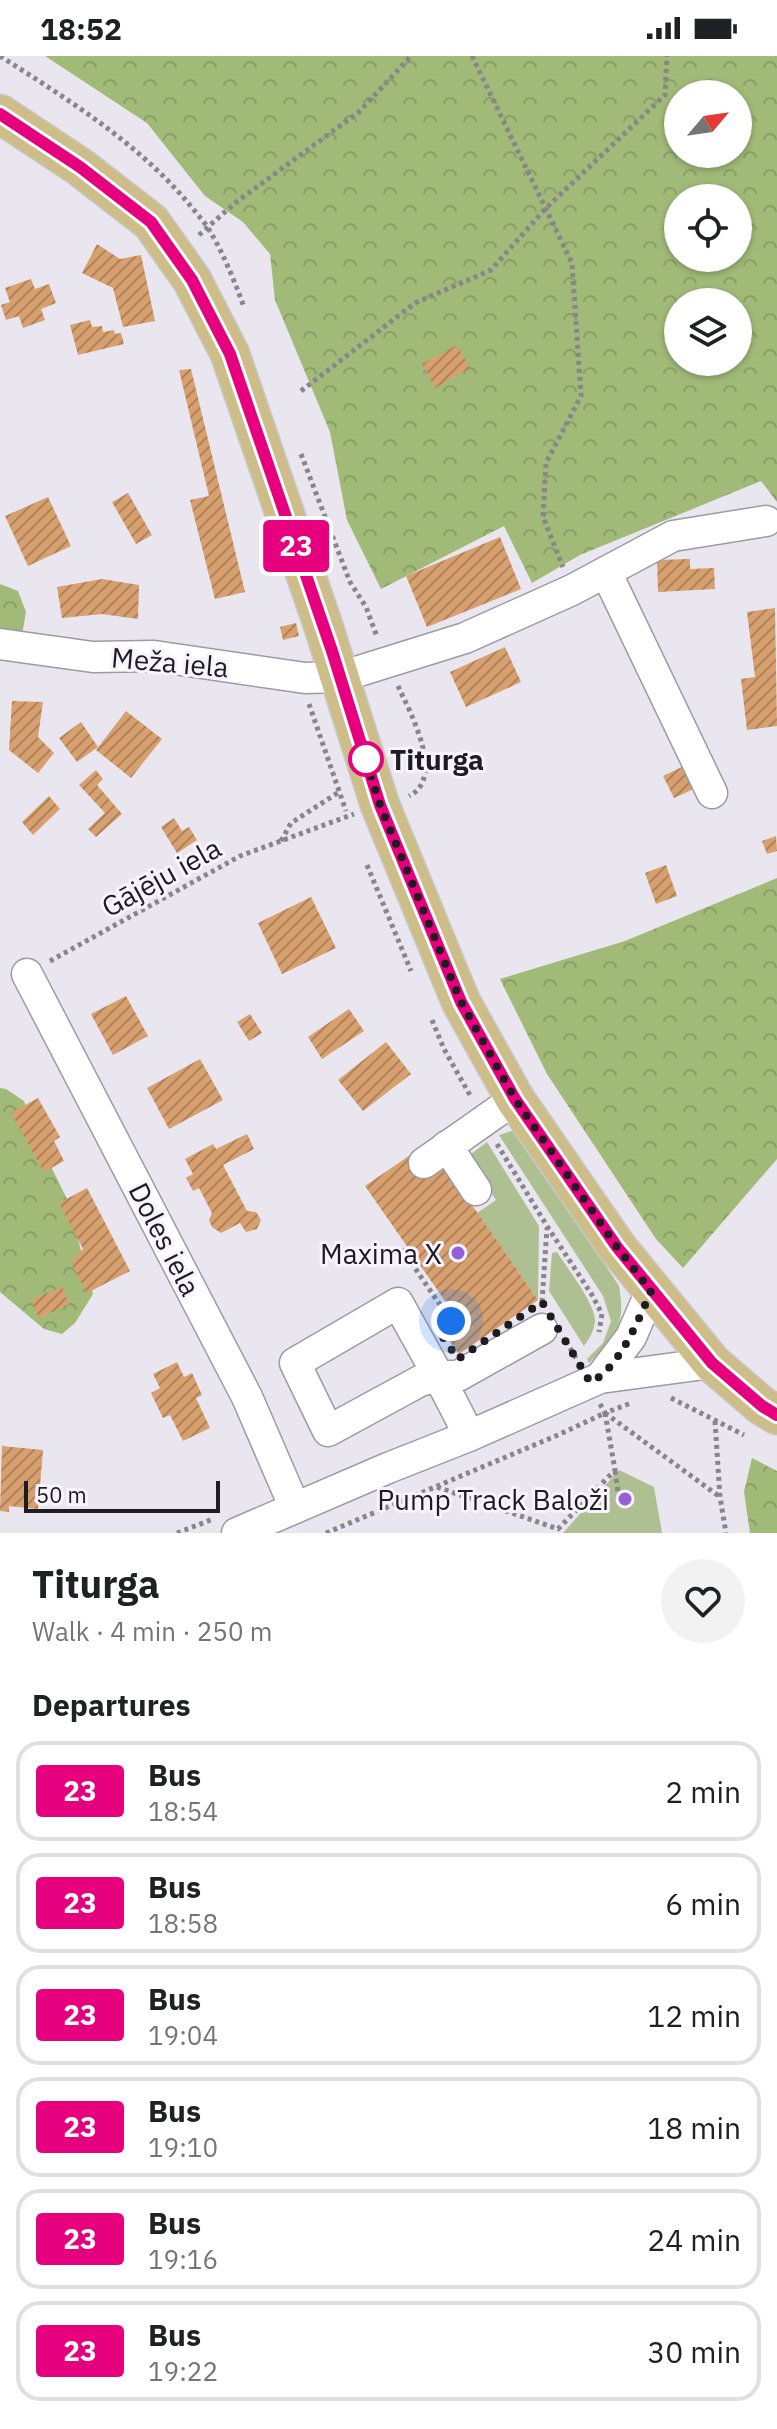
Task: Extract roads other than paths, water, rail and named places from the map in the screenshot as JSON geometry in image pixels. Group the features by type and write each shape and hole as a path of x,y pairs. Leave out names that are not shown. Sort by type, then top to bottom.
{"main road":[{"path":"0,114 80,167 151,222 192,280 230,354 340,677 380,805 461,1002 515,1099 617,1247 712,1363 762,1406 764,1427"}],"street":[{"name":"Meža iela","path":"0,644 93,657 154,656 305,678 340,677 465,638 572,590 673,536 766,521"},
{"path":"606,572 712,793"},
{"name":"Doles iela","path":"27,974 247,1397 295,1508"},
{"path":"476,1190 436,1155 515,1099"},
{"path":"595,1380 631,1337 651,1291"},
{"path":"469,1436 438,1376 398,1303 295,1363 328,1431 420,1381 438,1376 458,1376 545,1317"},
{"path":"237,1533 595,1380 712,1363"}],"place":[{"name":"Titurga","path":"366,759"},
{"name":"Maxima X","path":"458,1253"},
{"name":"Pump Track Baloži","path":"625,1499"}]}
